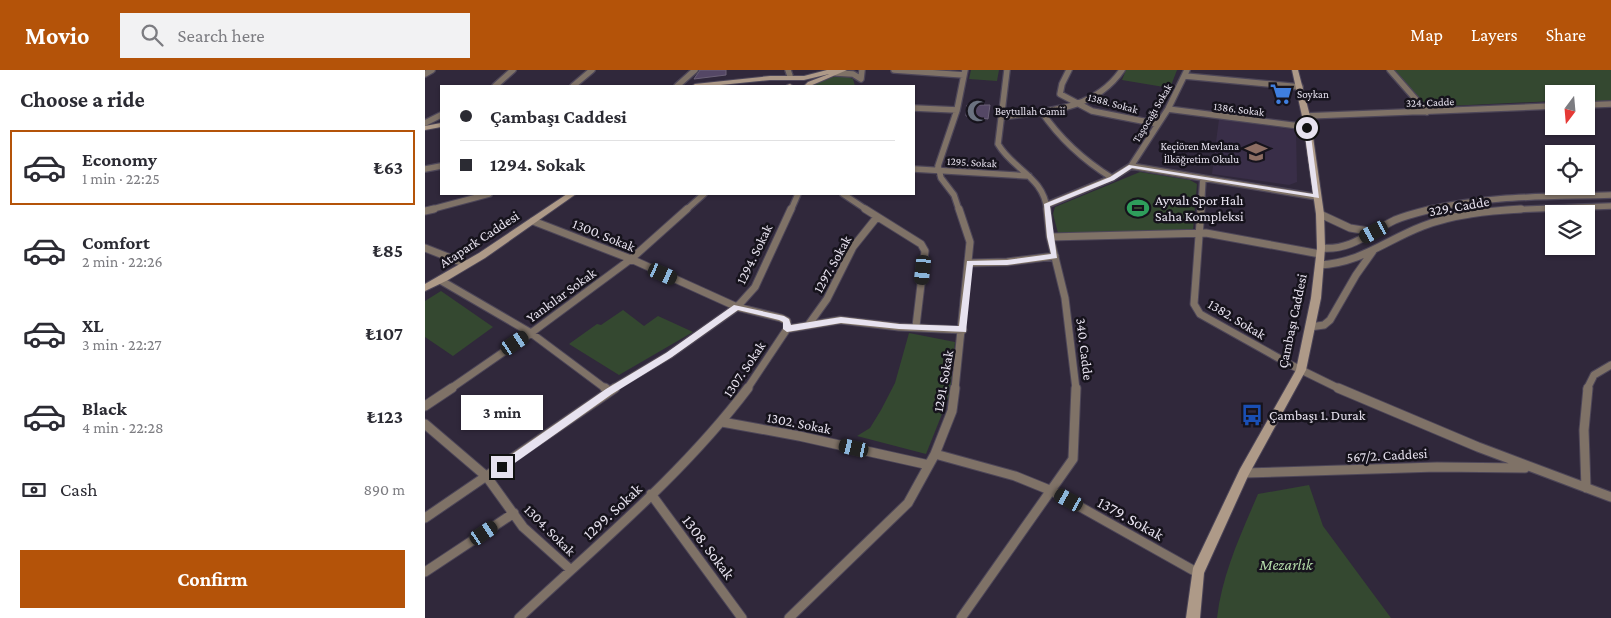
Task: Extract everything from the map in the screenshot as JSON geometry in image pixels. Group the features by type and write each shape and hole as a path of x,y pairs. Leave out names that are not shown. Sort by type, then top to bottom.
{"main road":[{"path":"790,85 790,82 844,70"},
{"name":"Çambaşı Caddesi","path":"1193,618 1198,573 1245,473 1301,370 1316,298 1321,251 1319,214 1306,116 1295,70"},
{"path":"704,85 760,79 802,80"},
{"path":"760,79 786,85"},
{"path":"426,127 440,126"},
{"name":"Atapark Caddesi","path":"425,288 466,264 570,195"}],"street":[{"path":"425,74 432,70"},
{"path":"496,85 513,70"},
{"path":"574,85 593,70"},
{"path":"678,85 695,70"},
{"path":"788,70 802,80"},
{"path":"862,70 862,85"},
{"path":"894,70 965,73 957,110 938,166 939,171"},
{"name":"340. Cadde","path":"961,618 1073,459 1077,387 1065,298 1050,237 1047,205 1035,180 1003,153 999,144 1007,70"},
{"name":"1388. Sokak","path":"1069,70 1062,84 1060,94 1079,105 1101,113 1158,124"},
{"path":"1001,117 1079,105 1103,91 1119,76 1122,70"},
{"path":"1390,70 1427,112"},
{"path":"835,71 856,75 861,79"},
{"path":"1186,73 1300,87"},
{"name":"Taşocağı Sokak","path":"1131,166 1168,110 1186,73"},
{"path":"1595,105 1611,104"},
{"name":"324. Cadde","path":"1306,116 1545,106"},
{"path":"915,108 957,110"},
{"name":"1386. Sokak","path":"1168,110 1307,128"},
{"path":"1041,111 1066,145 1085,161 1112,178"},
{"path":"426,127 440,116"},
{"path":"425,169 440,166"},
{"path":"1047,205 1112,178 1131,166 1317,197"},
{"name":"1295. Sokak","path":"915,169 1029,176"},
{"name":"1291. Sokak","path":"789,618 908,503 935,454 952,411 963,330 970,242 954,195 941,178 939,171"},
{"name":"1382. Sokak","path":"1203,178 1194,304 1200,314 1301,370 1347,392 1530,468 1611,497"},
{"path":"425,211 485,195"},
{"name":"Yankılar Sokak","path":"425,406 531,333 631,259 703,195"},
{"name":"1294. Sokak","path":"425,518 609,391 669,355 737,306 755,287 798,195"},
{"path":"844,195 921,244 925,252 917,326"},
{"name":"329. Cadde","path":"1050,237 1199,234 1321,251 1341,249 1404,217 1460,203 1611,195"},
{"name":"329. Cadde","path":"1319,265 1343,263 1422,225 1463,214 1611,206"},
{"path":"1319,214 1350,228 1374,232"},
{"name":"1297. Sokak","path":"809,324 827,299 853,247 877,217"},
{"name":"1300. Sokak","path":"533,220 631,259 737,306 781,318 787,321 787,329"},
{"path":"425,248 466,264"},
{"path":"1310,328 1323,325 1330,320 1360,268 1375,249"},
{"path":"969,263 1007,262 1055,256"},
{"path":"440,280 531,333 609,391"},
{"path":"787,329 841,320 963,330"},
{"name":"1307. Sokak","path":"722,422 758,375 778,340 787,329"},
{"path":"1586,488 1583,434 1586,389 1591,377 1600,369 1611,365"},
{"name":"1302. Sokak","path":"722,422 799,436 929,465"},
{"name":"1299. Sokak","path":"519,618 651,494 722,422"},
{"name":"1304. Sokak","path":"425,424 487,477 523,527 571,570"},
{"name":"1379. Sokak","path":"935,454 1015,476 1052,491 1198,573"},
{"name":"567/2. Caddesi","path":"1245,473 1437,467 1530,468"},
{"name":"1308. Sokak","path":"651,494 742,618"},
{"path":"425,572 514,513"}],"shaded area":[{"name":"Keçiören Mevlana İlköğretim Okulu","path":"1219,119 1296,130 1297,182 1289,185 1212,174"}],"green space":[{"path":"971,70 999,70 997,81 969,79"},
{"path":"1126,70 1177,70 1170,88 1122,80"},
{"path":"1394,70 1611,70 1611,101 1595,102 1595,85 1545,85 1545,101 1427,107"},
{"path":"835,76 846,76 853,79 855,85 813,85"},
{"path":"1140,172 1190,180 1197,184 1193,230 1058,233 1053,214 1055,207"},
{"path":"441,291 493,327 453,356 425,337 425,301"},
{"path":"623,310 644,326 658,316 693,332 619,375 569,344 597,324 601,325"},
{"path":"909,333 955,342 950,394 926,454 857,436 870,428 895,383"},
{"name":"Mezarlık","path":"1309,485 1323,526 1391,618 1217,618 1219,602 1228,570 1258,494"}],"building":[{"path":"700,70 726,70 726,75 694,79"},
{"name":"Beytullah Camii","path":"967,105 990,105 988,119 966,116"}],"place":[{"name":"Soykan","path":"1281,94"},
{"name":"Beytullah Camii","path":"978,111"},
{"name":"Keçiören Mevlana İlköğretim Okulu","path":"1256,152"},
{"name":"Ayvalı Spor Halı Saha Kompleksi","path":"1138,208"},
{"name":"Çambaşı 1. Durak","path":"1252,415"}],"route":[{"path":"502,467 609,391 669,355 737,306 781,318 787,321 787,329 841,320 963,330 969,263 1007,262 1055,256 1050,237 1047,205 1112,178 1131,166 1317,197 1307,128"}]}
